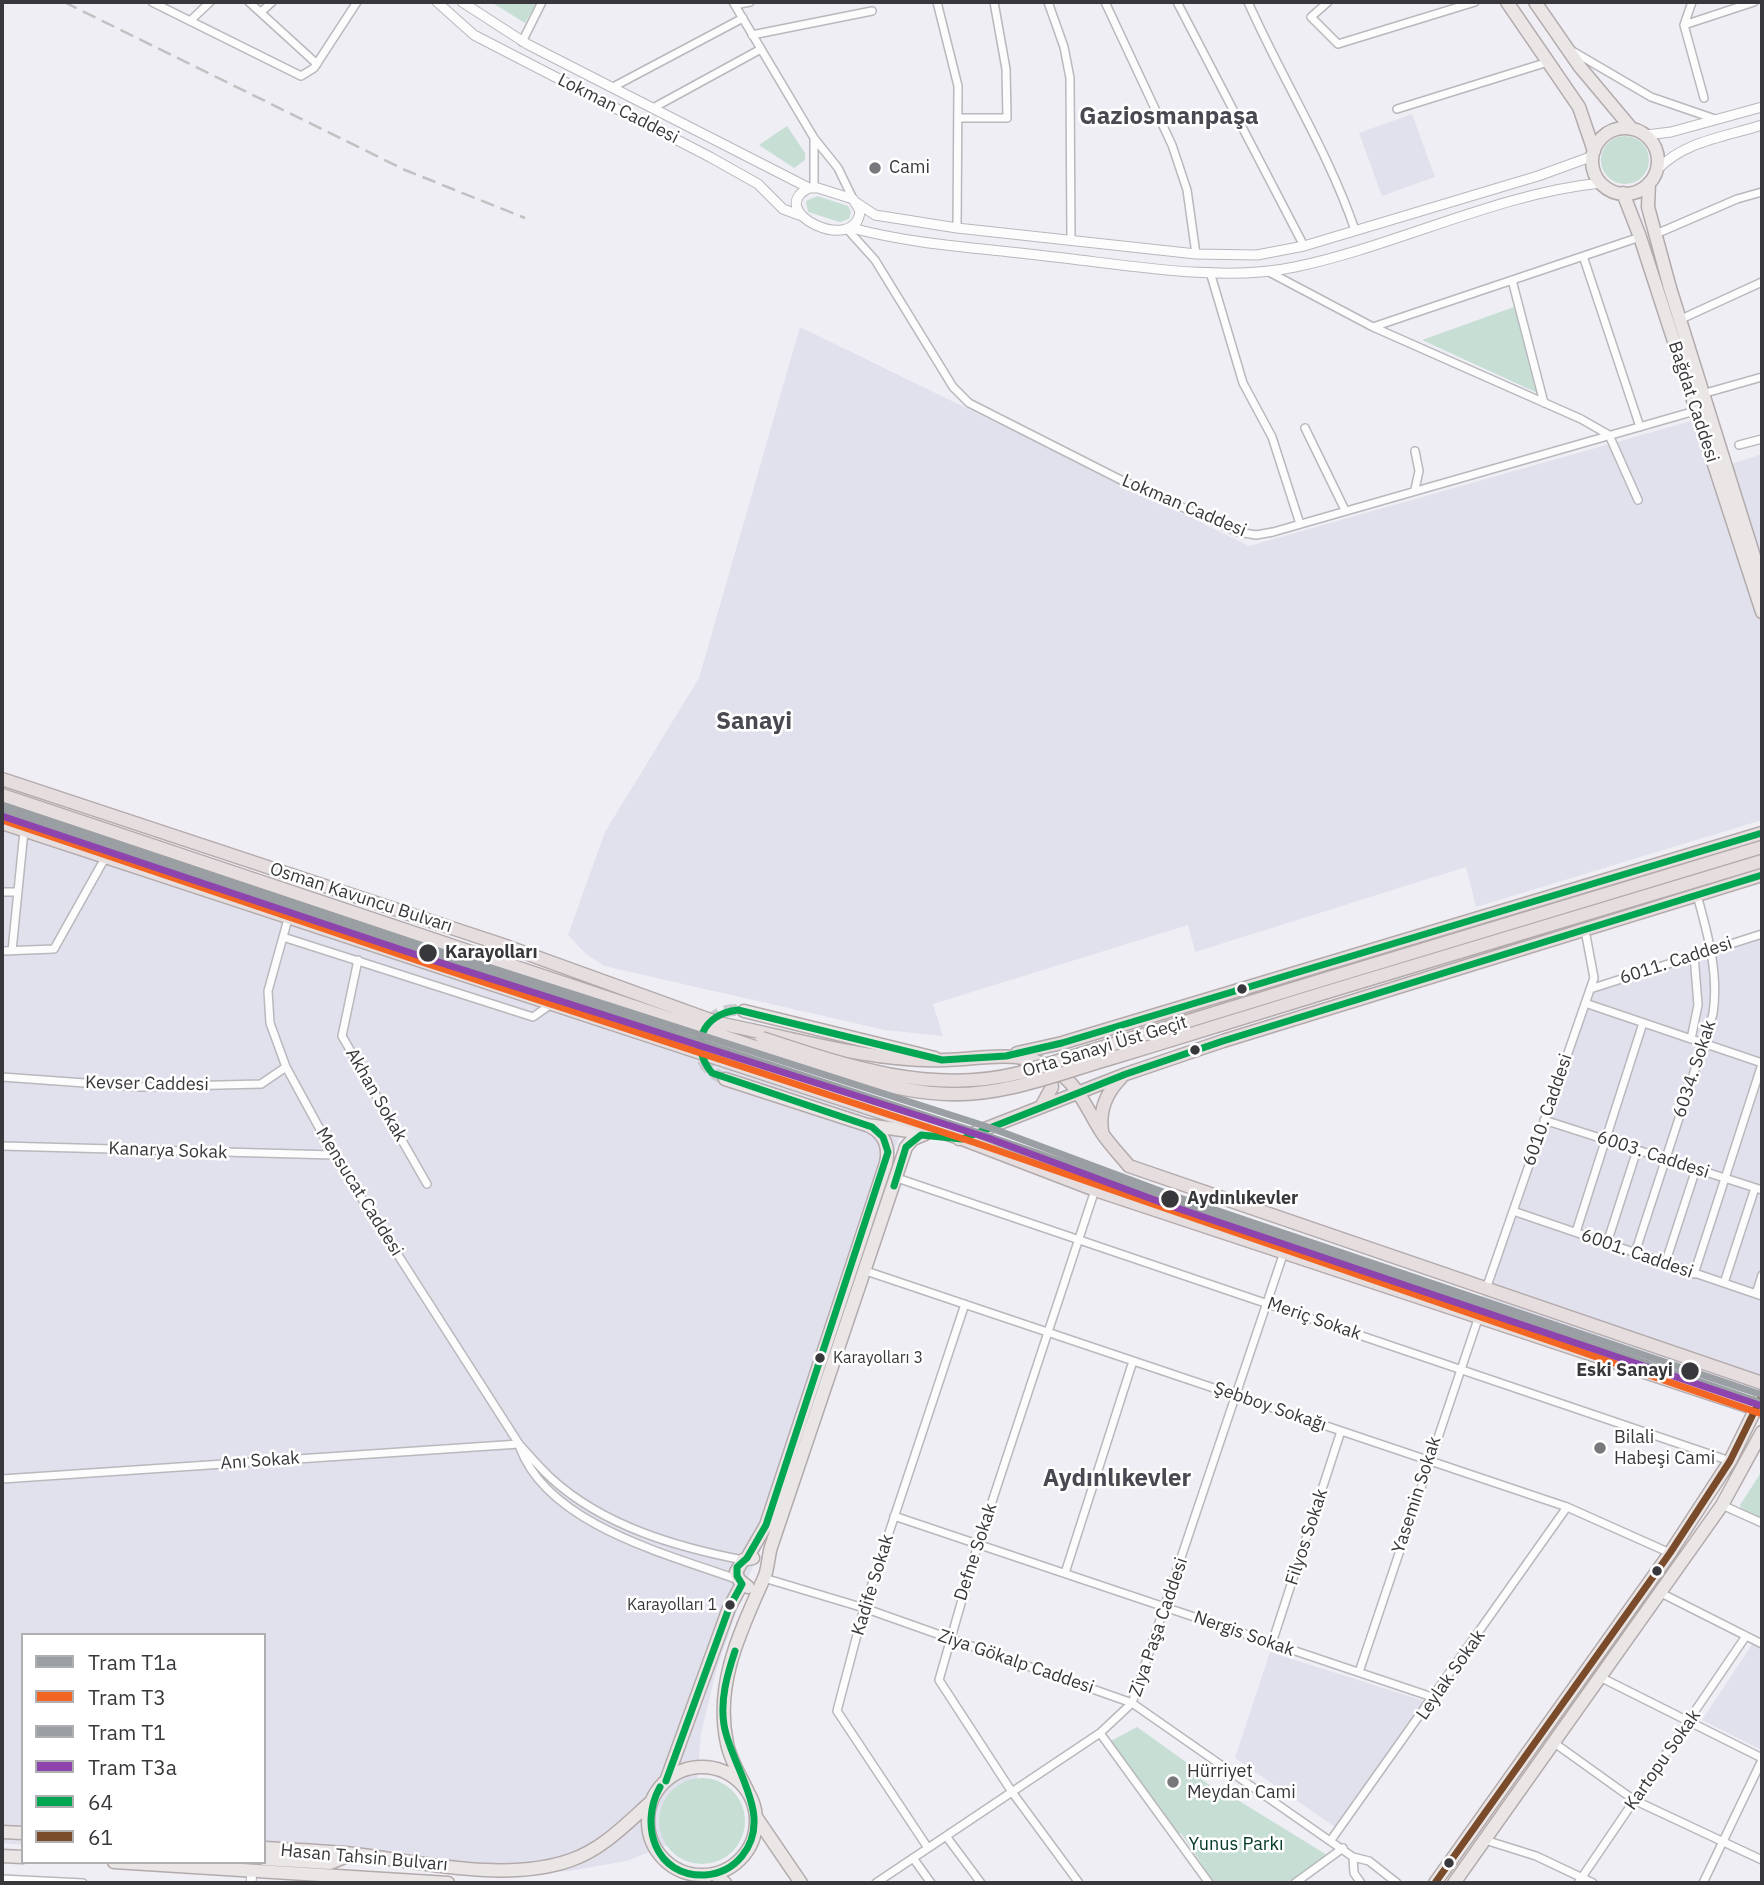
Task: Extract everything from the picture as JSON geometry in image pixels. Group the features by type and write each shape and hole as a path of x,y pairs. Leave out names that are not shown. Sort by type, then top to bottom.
{"highway":[{"name":"Osman Kavuncu Bulvarı","path":"2,779 503,945 718,1023"},
{"name":"Osman Kavuncu Bulvarı","path":"2,795 760,1043"},
{"path":"2,823 962,1139 1095,1190 1478,1319 1760,1410"},
{"path":"1006,1056 1088,1035 1762,832"},
{"path":"1325,986 1409,954 1762,847"},
{"path":"1410,969 1762,861"},
{"path":"925,1134 962,1139 1126,1074 1223,1041 1762,876"},
{"path":"1409,954 1454,924"},
{"path":"1325,986 1410,969 1493,959"},
{"name":"Orta Sanayi Üst Geçit","path":"760,1043 806,1064 919,1091 950,1094 984,1092 1049,1079 1325,986"},
{"path":"718,1023 760,1043"},
{"path":"718,1023 877,1055 942,1060 1006,1056 1023,1057 1044,1064 1063,1075 1080,1093 1103,1135 1129,1166 1762,1384"},
{"path":"1088,1035 1078,1043 1070,1064 1074,1075 1082,1081 1104,1083"},
{"path":"1034,1111 1048,1098 1052,1087 1051,1075 1044,1064"},
{"path":"1103,1135 1101,1120 1106,1098 1126,1074"}],"main road":[{"path":"1507,2 1579,107 1593,154 1594,170 1601,183 1623,193 1637,191 1649,183 1657,170 1656,151 1646,135 1632,129 1566,47 1535,2"},
{"path":"1593,154 1609,133 1632,129"},
{"name":"Bağdat Caddesi","path":"1649,183 1647,201 1679,320 1762,582"},
{"name":"Bağdat Caddesi","path":"1623,193 1640,237 1762,612"},
{"path":"744,1011 942,1060"},
{"path":"725,1079 867,1125 925,1134"},
{"path":"763,1577 750,1587 740,1582 736,1572 766,1525 886,1163 888,1152 883,1138 867,1125"},
{"path":"801,1883 756,1816 727,1746 723,1720 724,1685 763,1577 906,1147 912,1139 925,1134"},
{"path":"1435,1883 1670,1553 1760,1410 1762,1396"},
{"path":"1454,1883 1722,1504 1762,1432"},
{"path":"745,1559 756,1559 763,1577"},
{"path":"726,1883 674,1868 656,1850 648,1826 652,1801 666,1781 740,1582"},
{"path":"666,1781 689,1769 714,1769 730,1775 748,1793"},
{"name":"Hasan Tahsin Bulvarı","path":"266,1848 351,1854 437,1866 532,1870 572,1860 610,1839 652,1801"},
{"path":"704,1878 731,1867 743,1856 752,1841 756,1816"},
{"path":"2,1832 21,1833"},
{"path":"266,1858 330,1863 351,1854"},
{"path":"2,1856 21,1857"},
{"name":"Hasan Tahsin Bulvarı","path":"142,1864 253,1872 273,1878 448,1883"}],"street":[{"path":"152,2 301,76 317,64 357,2"},
{"path":"190,21 210,2"},
{"path":"249,2 317,64"},
{"path":"261,12 272,2"},
{"name":"Lokman Caddesi","path":"437,2 474,35 758,184 783,209 806,221 839,231 850,229 875,260 953,387 969,403 1121,480 1238,532 1264,534 1695,411"},
{"name":"Lokman Caddesi","path":"462,2 522,41 653,108 811,188 855,201"},
{"path":"522,41 542,2"},
{"path":"750,2 734,3 814,138 838,168 855,201 860,216 850,229 887,237 1210,271 1269,272 1307,265 1565,188 1601,183"},
{"path":"937,2 958,86 957,228"},
{"path":"958,118 1006,118 1006,68 994,2"},
{"path":"1048,2 1064,47 1070,78 1071,241"},
{"path":"1105,2 1172,145 1187,190 1196,254"},
{"path":"1177,2 1304,246"},
{"path":"1248,2 1302,116 1339,183 1355,230"},
{"path":"1328,2 1311,17 1338,44 1475,2"},
{"path":"1692,2 1685,25 1704,97"},
{"path":"1685,25 1754,2"},
{"path":"752,34 872,11"},
{"path":"613,87 743,19"},
{"path":"1566,47 1581,53 1651,97 1716,119"},
{"path":"653,108 761,49"},
{"path":"1397,109 1548,62"},
{"path":"1646,135 1671,132 1762,107"},
{"path":"1657,170 1670,156 1684,149 1762,125"},
{"path":"799,215 797,201 801,193 811,188 814,138"},
{"path":"855,201 875,215 957,228 1196,254 1257,255 1304,246 1538,176 1593,154"},
{"path":"1656,234 1737,198 1762,192"},
{"path":"1373,327 1640,237"},
{"path":"1583,256 1640,427"},
{"path":"1210,271 1243,383 1275,444 1300,524"},
{"path":"1269,272 1373,327 1544,402 1609,435 1638,500"},
{"path":"1512,280 1544,402"},
{"path":"1679,320 1762,282"},
{"path":"1702,394 1762,377"},
{"path":"1305,428 1345,510"},
{"path":"1739,445 1762,439"},
{"path":"1415,451 1419,471 1415,489"},
{"path":"12,951 24,831"},
{"path":"2,951 49,951 57,946 105,858"},
{"path":"2,892 18,892"},
{"name":"6034. Sokak","path":"1635,1252 1714,1003 1712,950 1697,895"},
{"name":"Mensucat Caddesi","path":"288,919 268,991 270,1023 286,1067 334,1155 519,1444 552,1480 581,1500 640,1533 705,1553 745,1559"},
{"name":"6010. Caddesi","path":"1486,1289 1594,978 1585,930"},
{"name":"6011. Caddesi","path":"1590,989 1762,934"},
{"path":"283,937 533,1017 550,1005"},
{"path":"1691,1039 1698,1005 1694,956"},
{"name":"Akhan Sokak","path":"358,960 342,1036 428,1184"},
{"path":"1585,1003 1762,1063 1694,1274"},
{"path":"1576,1232 1643,1023"},
{"name":"Kevser Caddesi","path":"2,1077 141,1087 261,1084 286,1067"},
{"name":"6003. Caddesi","path":"1544,1120 1759,1189"},
{"name":"Kanarya Sokak","path":"2,1146 334,1155"},
{"path":"1607,1243 1637,1150"},
{"path":"1665,1264 1696,1169"},
{"name":"Meriç Sokak","path":"897,1178 1730,1461"},
{"path":"1724,1283 1759,1189"},
{"name":"Defne Sokak","path":"1079,1883 1012,1792 939,1680 978,1544 1095,1190"},
{"name":"6001. Caddesi","path":"1513,1211 1759,1295"},
{"name":"Ziya Paşa Caddesi","path":"876,1883 1100,1733 1132,1703 1284,1252"},
{"name":"Şebboy Sokağı","path":"866,1271 1567,1507 1670,1553"},
{"path":"1759,1295 1762,1275"},
{"name":"Kadife Sokak","path":"928,1848 838,1711 864,1608 965,1304"},
{"name":"Yasemin Sokak","path":"1359,1672 1478,1319"},
{"path":"1065,1573 1133,1361"},
{"name":"Filyos Sokak","path":"1272,1643 1341,1431"},
{"name":"Mensucat Caddesi","path":"519,1444 527,1465 545,1490 570,1509 633,1541 740,1582"},
{"name":"Anı Sokak","path":"2,1479 519,1444"},
{"path":"1722,1504 1762,1523"},
{"name":"Leylak Sokak","path":"1331,1840 1435,1698 1567,1507"},
{"name":"Nergis Sokak","path":"894,1516 1435,1698"},
{"name":"Ziya Gökalp Caddesi","path":"763,1577 864,1608 1132,1703 1353,1857 1368,1861 1397,1883"},
{"path":"1661,1593 1762,1644"},
{"name":"Kartopu Sokak","path":"1580,1881 1746,1636"},
{"path":"1600,1677 1762,1759 1703,1883"},
{"path":"1100,1733 1209,1883"},
{"path":"1552,1742 1634,1800 1762,1860"},
{"path":"946,1836 981,1883"},
{"path":"1484,1839 1536,1856 1580,1881 1593,1883"},
{"path":"1295,1883 1343,1848"},
{"path":"1353,1857 1353,1873 1361,1883"},
{"path":"912,1858 932,1883"},
{"path":"2,1879 83,1883"}],"shaded area":[{"path":"1412,114 1435,177 1382,196 1359,133"},
{"path":"800,327 1249,546 1691,421 1720,468 1762,454 1762,820 1476,907 1466,867 1195,952 1188,925 933,1004 943,1036 885,1030 604,966 586,954 568,935 605,832 699,678"},
{"path":"2,809 624,1017 909,1107 775,1520 750,1573 716,1671 701,1734 697,1779 677,1841 627,1861 569,1871 519,1875 266,1860 266,1633 21,1633 21,1845 2,1843"},
{"name":"Eski Sanayi","path":"1762,934 1762,1399 1480,1304 1591,987"},
{"path":"1753,1643 1762,1648 1762,1750 1702,1720"},
{"path":"1270,1652 1424,1701 1335,1827 1235,1758"}],"green space":[{"path":"491,2 537,2 525,23"},
{"path":"787,126 805,153 805,160 794,168 759,145"},
{"path":"1625,136 1642,143 1649,160 1642,177 1625,184 1608,177 1601,160 1608,143"},
{"path":"817,196 848,206 851,212 849,219 840,222 808,212 806,201"},
{"path":"1514,307 1542,395 1422,340"},
{"path":"1762,1471 1762,1520 1742,1510 1740,1505"},
{"name":"Yunus Parkı","path":"1137,1727 1197,1770 1194,1774 1232,1801 1236,1799 1327,1855 1290,1883 1210,1883 1211,1878 1181,1833 1175,1836 1109,1742"},
{"path":"702,1778 718,1782 732,1791 741,1805 745,1821 741,1837 732,1851 718,1860 702,1864 686,1860 672,1851 663,1837 659,1821 663,1805 672,1791 686,1782"}],"tunnel":[{"path":"725,1079 711,1071 703,1060 701,1036 707,1024 716,1016 728,1011 744,1011"}],"railway":[{"path":"64,2 405,170 525,218"}],"tram line":[{"name":"T1","path":"2,805 429,948 991,1128 1171,1195 1762,1395"},
{"name":"T1a","path":"2,809 428,953 979,1133 1762,1403"},
{"name":"T3a","path":"2,816 426,958 988,1138 1168,1205 1759,1405"},
{"name":"T3","path":"2,820 425,963 976,1143 1759,1413"}],"transit line":[{"name":"64","path":"666,1781 729,1608 742,1584 737,1576 737,1567 747,1558 766,1525 888,1152 883,1137 872,1127 712,1073 701,1052 703,1032 708,1024 726,1013 738,1010 942,1060 1006,1056 1062,1043 1762,833"},
{"name":"64","path":"894,1186 906,1147 921,1135 962,1139 1126,1074 1223,1041 1762,875"},
{"name":"61","path":"1435,1883 1670,1553 1730,1461 1762,1396"},
{"name":"64","path":"660,1787 651,1817 656,1846 663,1858 688,1873 705,1875 726,1869 742,1856 751,1841 753,1808 728,1741 723,1716 725,1688 735,1651"}],"place":[{"name":"Cami","path":"875,168"},
{"name":"Karayolları","path":"428,953"},
{"name":"Aydınlıkevler","path":"1170,1199"},
{"name":"Karayolları 3","path":"820,1358"},
{"name":"Eski Sanayi","path":"1690,1371"},
{"name":"Bilali Habeşi Cami","path":"1600,1448"},
{"name":"Karayolları 1","path":"730,1605"},
{"name":"Hürriyet Meydan Cami","path":"1173,1782"}],"district":[{"name":"Gaziosmanpaşa","path":"1169,117"},
{"name":"Sanayi","path":"754,722"},
{"name":"Aydınlıkevler","path":"1117,1479"}]}
